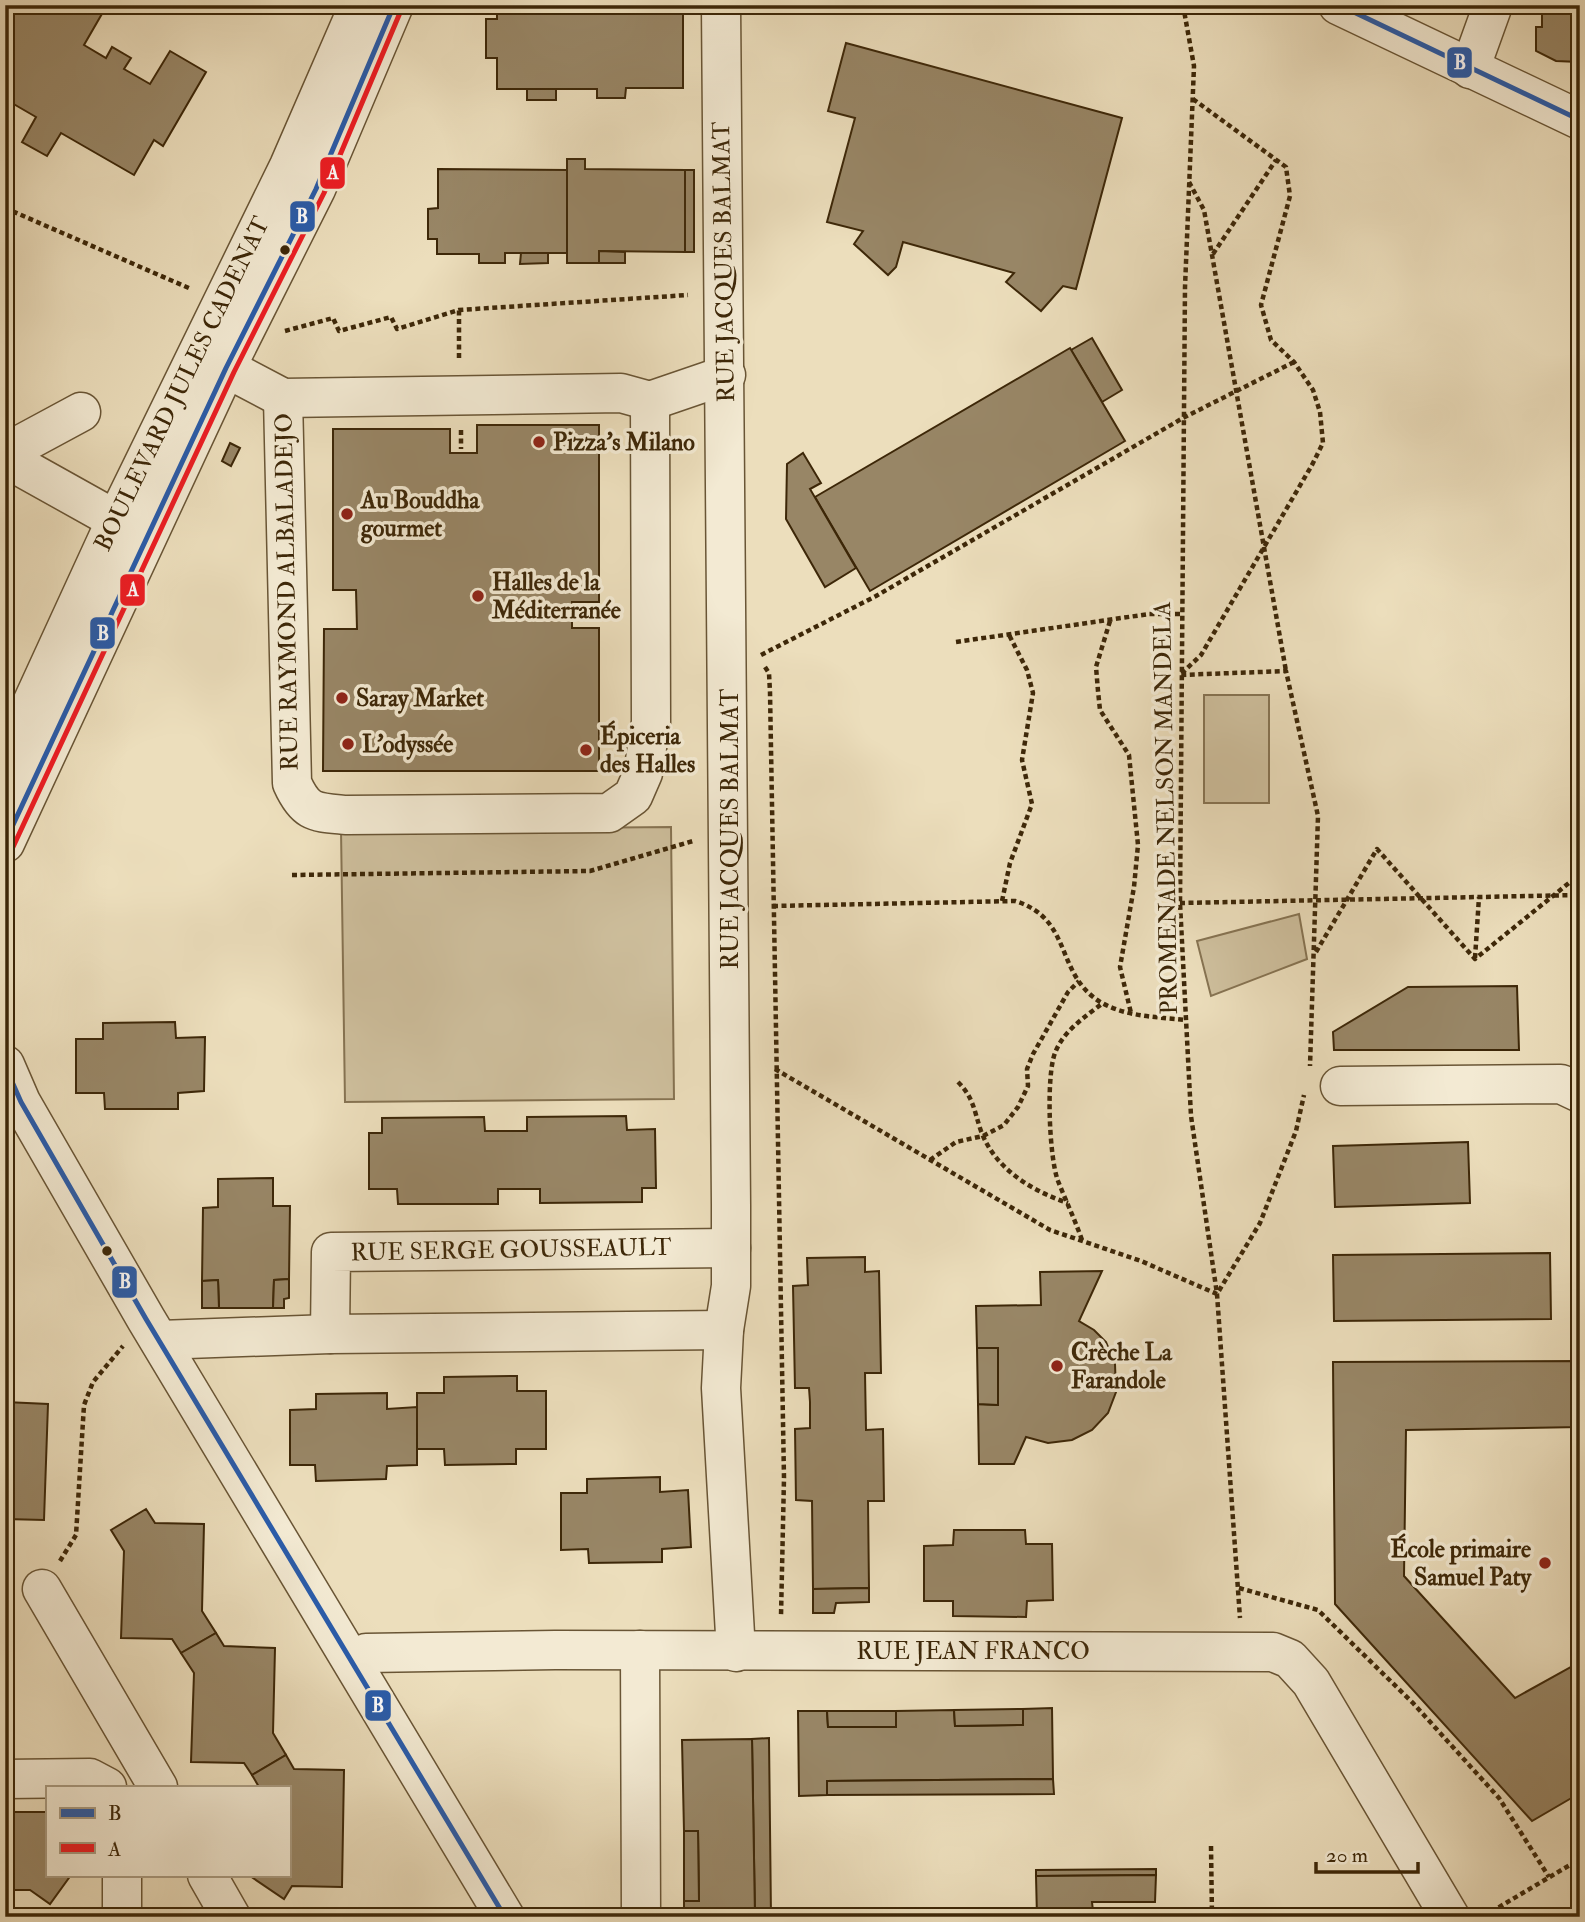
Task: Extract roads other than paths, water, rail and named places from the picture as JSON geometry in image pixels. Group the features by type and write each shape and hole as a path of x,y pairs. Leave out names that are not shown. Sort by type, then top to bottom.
{"street":[{"name":"BOULEVARD JULES CADENAT","path":"5,843 226,368 235,310 289,166 359,5"},
{"name":"BOULEVARD JULES CADENAT","path":"5,762 116,520 235,310 316,190 394,5"},
{"name":"RUE JACQUES BALMAT","path":"722,5 726,375 749,652 730,836 731,1286 724,1330 721,1388 736,1652"},
{"path":"1338,5 1580,120"},
{"path":"1470,69 1493,5"},
{"name":"RUE RAYMOND ALBALADEJO","path":"226,368 283,398 621,393 650,401 651,722 643,773 633,796 609,813 347,815 313,812 300,800 292,783 283,398"},
{"path":"650,401 726,375"},
{"path":"81,411 5,456 116,520"},
{"path":"5,1065 13,1094 505,1917"},
{"path":"1317,1086 1561,1084 1580,1093"},
{"name":"RUE SERGE GOUSSEAULT","path":"330,1334 331,1252 731,1248"},
{"path":"153,1330 330,1334 724,1330"},
{"path":"42,1589 157,1786"},
{"path":"640,1650 641,1917"},
{"name":"RUE JEAN FRANCO","path":"352,1660 366,1653 640,1650 1273,1651 1290,1659 1311,1682 1450,1917"},
{"path":"5,1779 89,1778 105,1786"},
{"path":"122,1876 122,1917"},
{"path":"208,1876 231,1917"}],"place":[{"name":"Pizza's Milano","path":"539,442"},
{"name":"Au Bouddha gourmet","path":"347,514"},
{"name":"Halles de la Méditerranée","path":"478,596"},
{"name":"Saray Market","path":"342,698"},
{"name":"L'odyssée","path":"348,744"},
{"name":"Épiceria des Halles","path":"586,750"},
{"name":"Crèche La Farandole","path":"1057,1366"},
{"name":"École primaire Samuel Paty","path":"1545,1563"}]}
